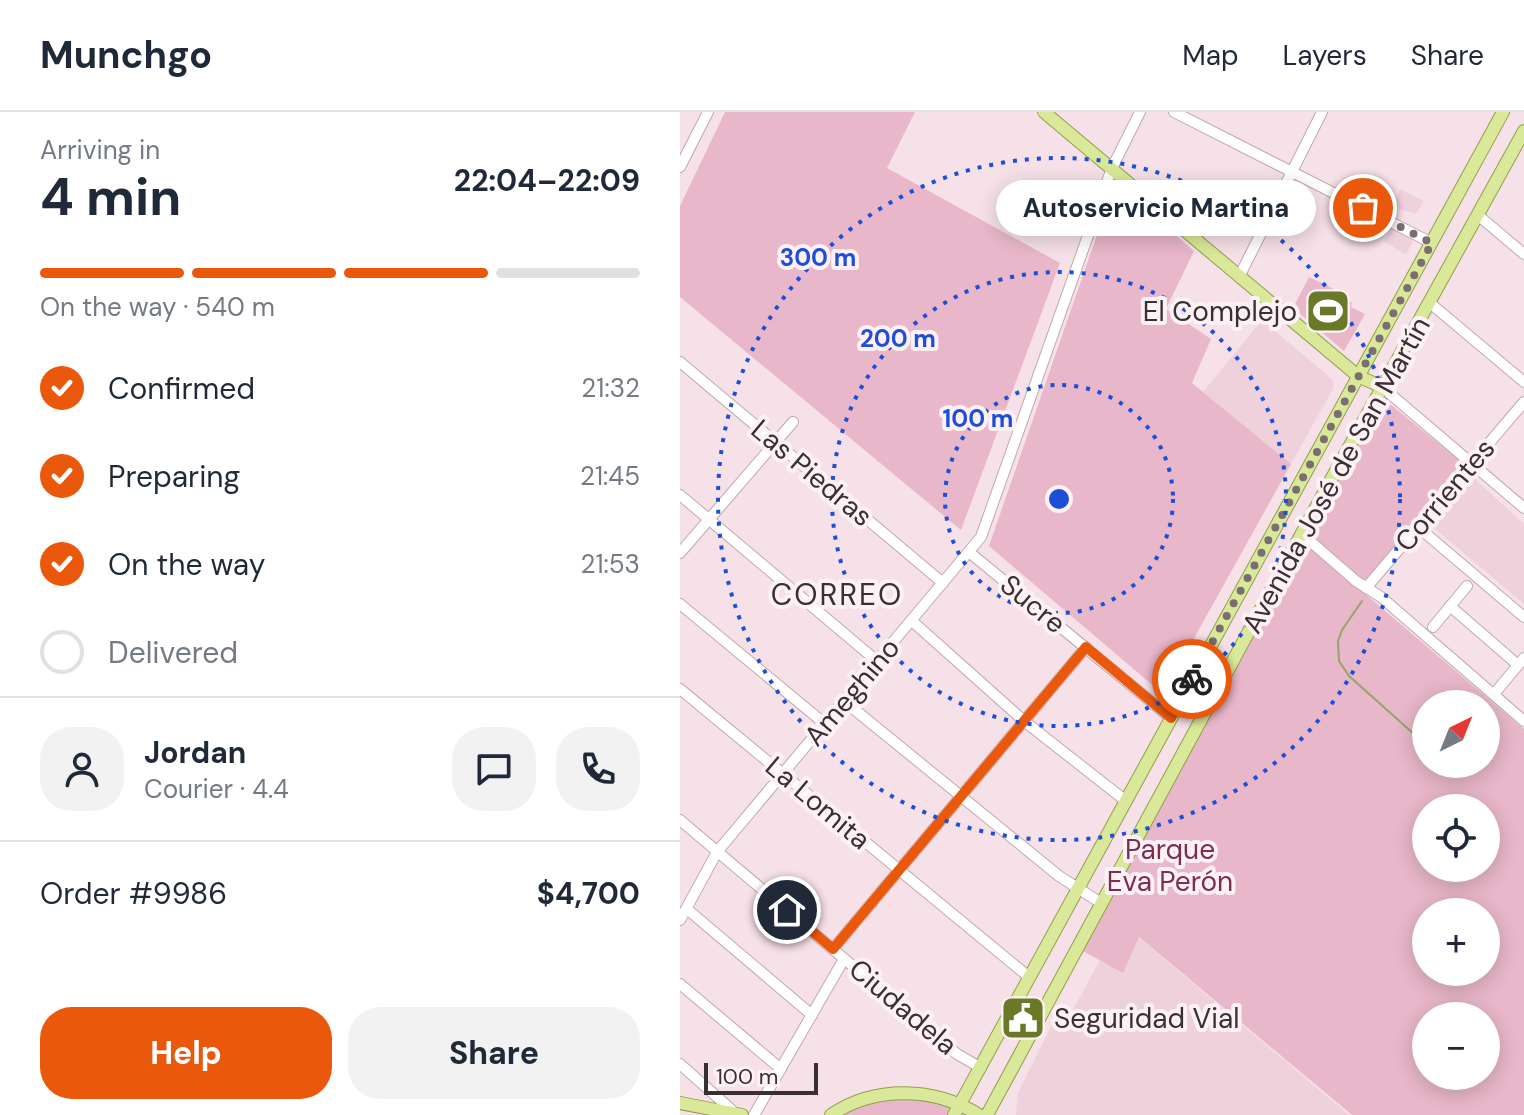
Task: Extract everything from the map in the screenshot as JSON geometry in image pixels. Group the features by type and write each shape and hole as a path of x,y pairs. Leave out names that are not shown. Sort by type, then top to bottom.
{"main road":[{"path":"1044,112 1358,376 1382,387"},
{"name":"Avenida José de San Martín","path":"957,1110 1503,112"},
{"name":"Avenida José de San Martín","path":"987,1115 1524,131"},
{"path":"831,1115 857,1102 898,1093 919,1094 957,1110 979,1115"},
{"path":"999,1095 1002,1115"},
{"path":"680,1103 739,1114"}],"street":[{"path":"680,167 708,112"},
{"name":"Ameghino","path":"680,920 717,852 981,537 1112,168 1140,112"},
{"path":"1174,112 1432,243"},
{"path":"1239,277 1322,112"},
{"path":"1479,216 1524,254"},
{"path":"1430,303 1524,382"},
{"name":"Las Piedras","path":"680,362 943,583"},
{"path":"1382,387 1524,508"},
{"name":"Corrientes","path":"1366,588 1524,402"},
{"path":"680,553 793,422"},
{"path":"680,495 878,662"},
{"path":"1418,527 1524,617"},
{"path":"1303,535 1489,690"},
{"name":"Sucre","path":"969,552 1171,718"},
{"path":"1433,627 1467,586"},
{"path":"680,604 825,724"},
{"path":"1450,606 1521,662 1497,690"},
{"path":"912,621 1024,721 1126,801"},
{"path":"833,949 1086,647"},
{"name":"La Lomita","path":"680,689 1029,977"},
{"path":"1500,699 1524,721"},
{"path":"844,701 1079,889 1101,903"},
{"name":"Ciudadela","path":"680,820 957,1054 981,1068"},
{"path":"687,909 812,1015"},
{"path":"754,1115 844,959"},
{"path":"680,984 781,1069"},
{"path":"680,1064 739,1114"}],"shaded area":[{"path":"1400,189 1424,201 1416,214 1393,207"},
{"path":"1393,225 1410,232 1413,241 1406,255 1384,241"},
{"path":"1262,320 1332,379 1334,387 1291,464 1203,392"},
{"path":"1474,478 1524,524 1524,604 1434,528 1438,517 1469,479"},
{"path":"1138,937 1349,1115 1016,1115 1018,1093 1057,1014 1068,1019 1100,960 1123,972"}],"green space":[{"path":"725,112 915,112 887,168 1060,263 961,530 680,297 680,206"},
{"path":"1115,183 1194,251 1166,309 1211,339 1192,383 1291,464 1163,694 989,546"},
{"name":"El Complejo","path":"1309,277 1340,292 1339,296 1352,303 1351,307 1365,314 1344,351 1293,308"},
{"path":"1385,400 1459,460 1463,467 1368,579 1359,579 1311,537 1310,529 1380,401"},
{"name":"Parque Eva Perón","path":"1304,545 1478,690 1412,690 1412,778 1500,778 1500,709 1524,729 1524,1115 1352,1115 1139,937 1123,973 1081,950"},
{"path":"898,1093 960,1104 954,1115 831,1115"}],"waterway":[{"path":"1362,601 1342,630 1338,641 1339,661 1349,676 1412,732"}],"way so far":[{"path":"1192,679 1432,243 1363,208"}],"place":[{"name":"Autoservicio Martina","path":"1363,208"},
{"name":"El Complejo","path":"1328,311"},
{"name":"Seguridad Vial","path":"1023,1018"}],"district":[{"name":"CORREO","path":"837,594"}],"route":[{"path":"787,910 833,949 1086,647 1171,718 1192,679"}]}
